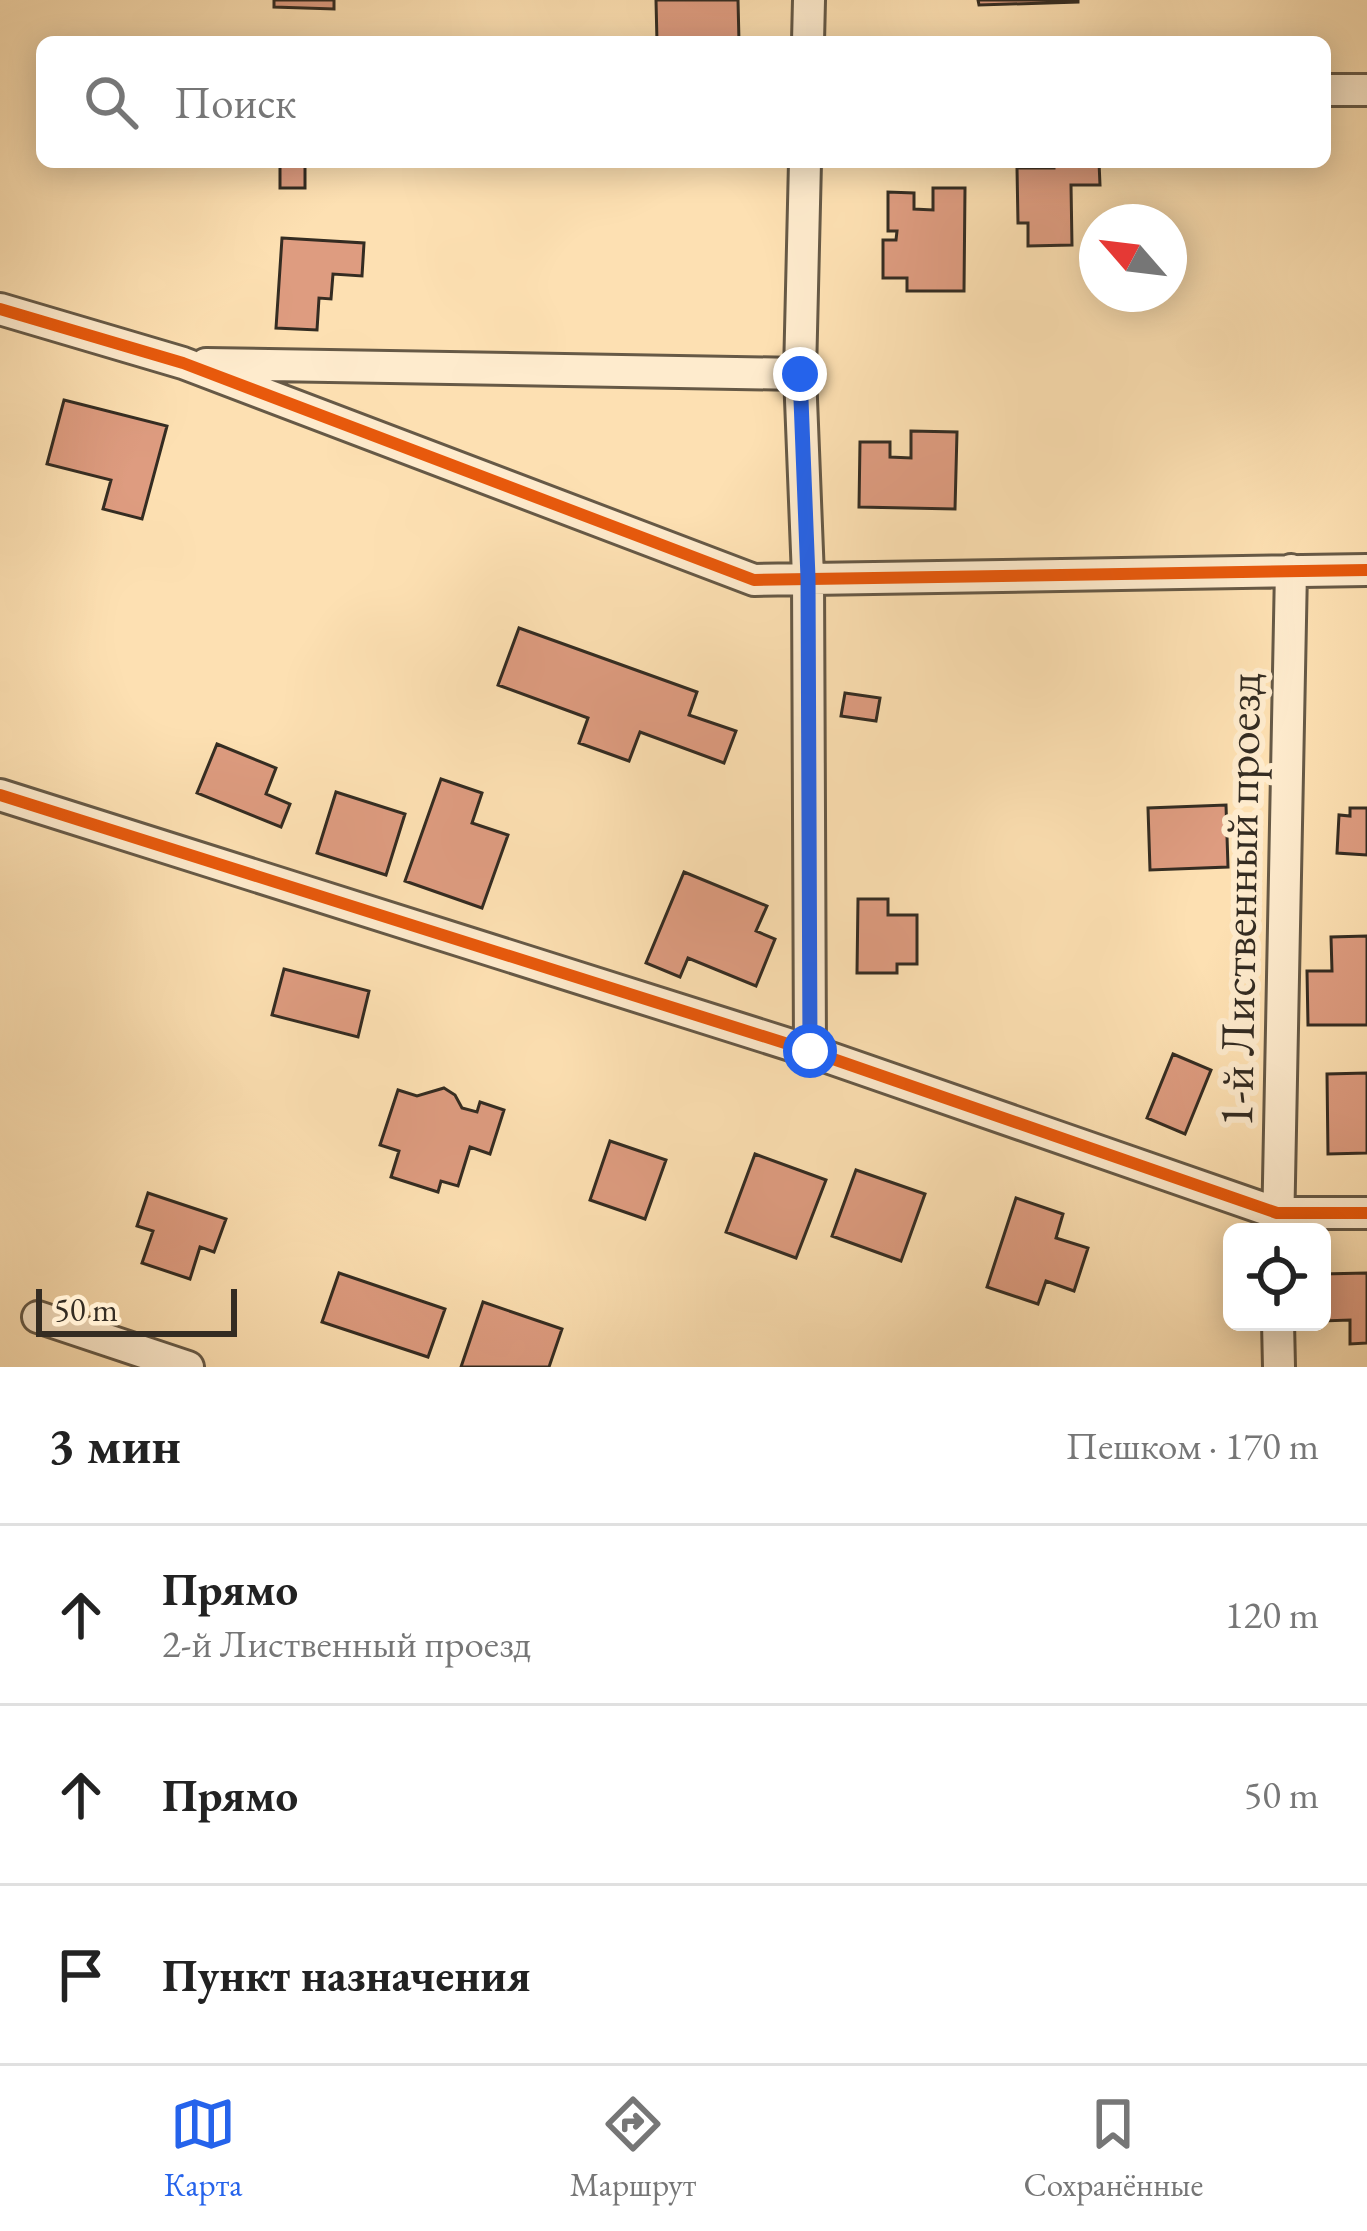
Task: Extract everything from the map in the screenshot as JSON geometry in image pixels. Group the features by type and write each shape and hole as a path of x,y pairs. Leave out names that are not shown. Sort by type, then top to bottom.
{"street":[{"path":"808,36 809,0"},
{"path":"1331,90 1367,90"},
{"path":"805,168 800,374 808,578 810,1051"},
{"path":"0,309 183,363 754,580 1367,570"},
{"path":"183,363 800,374"},
{"name":"1-й Лиственный проезд","path":"1277,1223 1292,570"},
{"path":"0,795 810,1051 1277,1223 1367,1213"},
{"path":"38,1317 188,1367"},
{"path":"1278,1331 1279,1367"}],"building":[{"path":"274,0 334,0 334,9 274,7"},
{"path":"656,0 738,0 739,36 657,36"},
{"path":"978,0 1078,0 1078,2 979,5"},
{"path":"280,168 305,168 305,188 280,188"},
{"path":"1017,168 1099,168 1100,185 1071,185 1072,245 1028,246 1028,223 1018,223"},
{"path":"933,188 965,188 964,291 907,291 907,278 883,278 883,240 896,240 897,231 888,231 888,192 914,193 914,209 933,210"},
{"path":"282,238 364,243 362,276 333,274 331,299 319,298 317,330 276,328"},
{"path":"64,400 167,426 142,519 103,509 111,480 47,464"},
{"path":"911,431 957,432 955,509 859,507 860,442 890,442 890,457 911,458"},
{"path":"519,628 697,692 689,715 736,731 724,763 640,732 629,761 579,743 588,718 498,685"},
{"path":"845,693 880,698 876,721 841,716"},
{"path":"217,744 276,768 266,794 290,804 281,827 197,793"},
{"path":"441,779 482,793 472,823 508,835 482,908 405,881"},
{"path":"336,792 405,814 386,875 317,853"},
{"path":"1226,805 1228,867 1150,870 1148,808"},
{"path":"1350,808 1367,808 1367,855 1337,853 1339,815 1350,816"},
{"path":"684,872 767,906 756,931 775,939 756,986 688,958 680,977 646,963"},
{"path":"858,899 888,899 888,915 917,915 917,964 897,964 897,973 857,973"},
{"path":"1367,936 1367,1025 1308,1025 1307,971 1332,971 1331,937"},
{"path":"284,969 369,991 358,1037 272,1015"},
{"path":"1173,1054 1211,1070 1185,1134 1147,1118"},
{"path":"1367,1073 1367,1153 1328,1154 1327,1074"},
{"path":"444,1088 462,1108 477,1112 480,1102 504,1110 490,1154 470,1147 458,1186 441,1181 438,1192 391,1177 399,1151 380,1145 398,1090 417,1096"},
{"path":"610,1141 666,1160 645,1219 590,1200"},
{"path":"755,1154 826,1180 796,1258 726,1232"},
{"path":"856,1170 925,1194 901,1261 832,1236"},
{"path":"148,1193 226,1219 214,1252 200,1247 190,1279 142,1263 153,1231 137,1226"},
{"path":"1016,1198 1063,1214 1056,1238 1088,1248 1074,1291 1046,1281 1038,1304 987,1287"},
{"path":"339,1273 445,1309 428,1357 322,1322"},
{"path":"1367,1273 1367,1343 1350,1344 1350,1320 1331,1321 1331,1274"},
{"path":"483,1302 562,1329 549,1367 461,1367"}],"cycle path":[{"path":"0,309 183,363 754,580 1367,570"},
{"path":"0,795 810,1051 1277,1213 1367,1213"}],"route":[{"path":"800,374 808,578 810,1051"}]}
